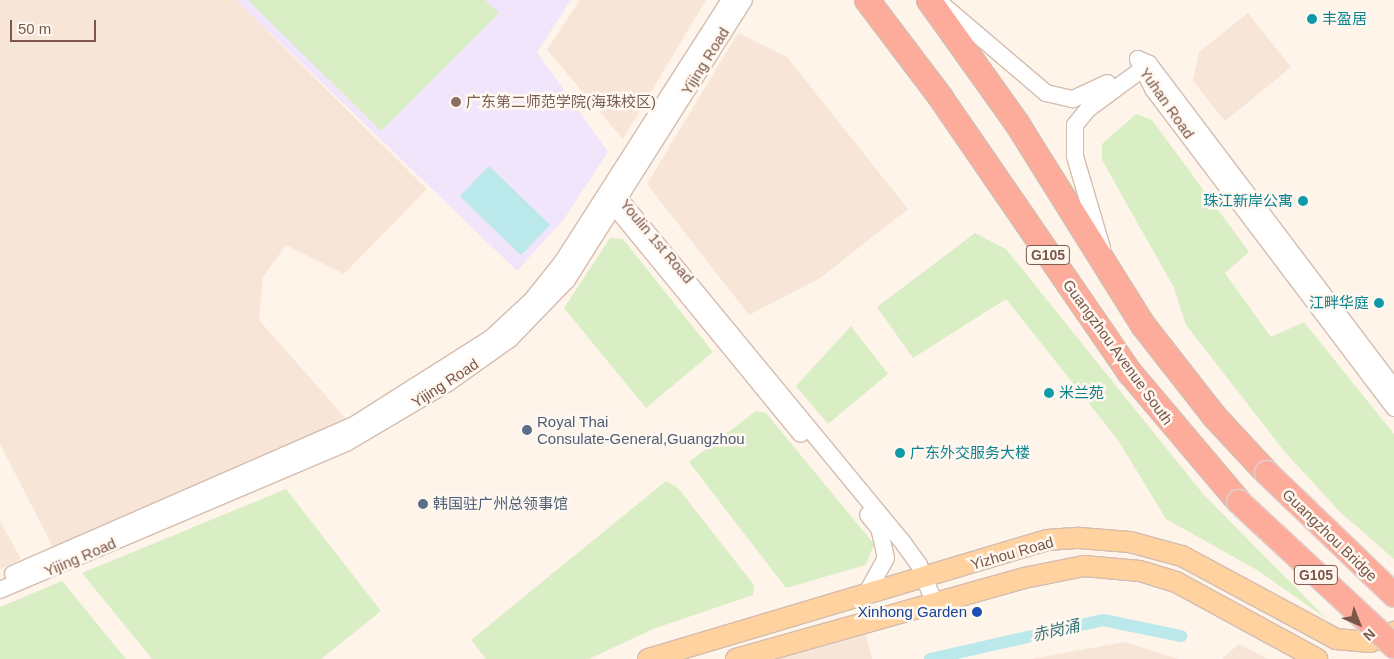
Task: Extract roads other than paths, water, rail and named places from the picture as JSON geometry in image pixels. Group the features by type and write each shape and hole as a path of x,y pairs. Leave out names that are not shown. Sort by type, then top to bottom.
{"highway":[{"name":"Guangzhou Avenue South","path":"866,0 941,98 1130,374 1240,502 1394,646"},
{"name":"G105","path":"929,0 1018,125 1112,281"},
{"name":"Guangzhou Bridge","path":"1112,281 1199,397 1267,473 1394,595"}],"main road":[{"name":"Yizhou Road","path":"648,659 730,631 865,596 1047,540 1130,542 1206,566 1336,639 1370,642 1394,632"},
{"name":"Yizhou Road","path":"736,659 1054,570 1113,567 1176,582 1317,659"}],"street":[{"name":"Yijing Road","path":"0,579 316,442 405,396 512,320 616,198 730,0"},
{"name":"Yijing Road","path":"0,590 346,443 448,383 510,339 551,302 744,0"},
{"path":"937,0 1031,84 1058,97 1085,96 1143,64"},
{"path":"1112,281 1075,156 1073,133 1088,109 1143,64"},
{"name":"Yuhan Road","path":"1143,64 1394,388"},
{"name":"Yuhan Road","path":"1143,64 1394,408"},
{"name":"Youlin 1st Road","path":"616,198 896,533 925,578 935,604"},
{"name":"Youlin 1st Road","path":"616,198 879,528 886,558 865,596"}],"water":[{"path":"489,166 550,225 521,255 460,196"}],"waterway":[{"name":"赤岗涌","path":"930,659 1103,620 1181,636"}],"place":[{"name":"丰盈居","path":"1312,19"},
{"name":"广东第二师范学院(海珠校区)","path":"456,102"},
{"name":"珠江新岸公寓","path":"1303,201"},
{"name":"江畔华庭","path":"1379,303"},
{"name":"米兰苑","path":"1049,393"},
{"name":"Royal Thai Consulate-General,Guangzhou","path":"527,430"},
{"name":"广东外交服务大楼","path":"900,453"},
{"name":"韩国驻广州总领事馆","path":"423,504"},
{"name":"Xinhong Garden","path":"977,612"}]}
